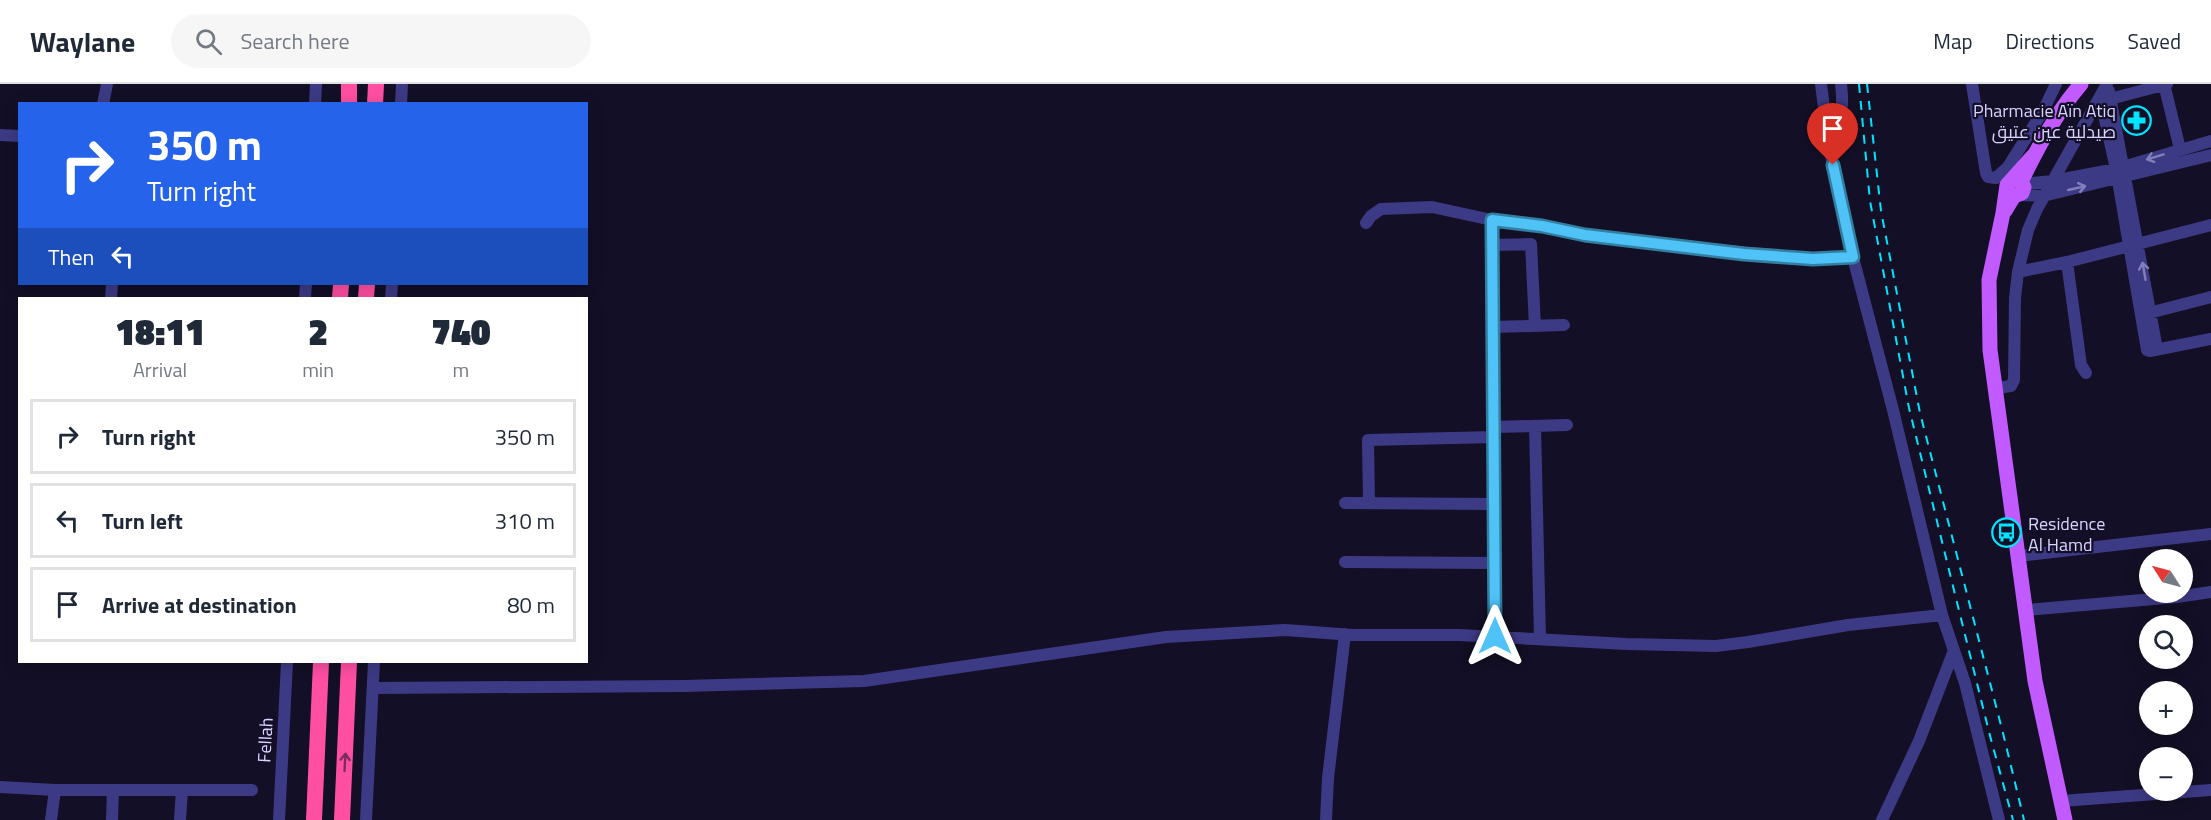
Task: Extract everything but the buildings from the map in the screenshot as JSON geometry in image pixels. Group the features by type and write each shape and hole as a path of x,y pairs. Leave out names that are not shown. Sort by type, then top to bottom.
{"highway":[{"path":"348,102 349,84"},
{"path":"375,102 376,84"},
{"path":"314,820 321,663"},
{"path":"342,820 349,663"}],"main road":[{"path":"2065,820 2036,681 2025,610 1990,350 1989,280 2003,213 2055,119 2081,84"}],"street":[{"path":"103,102 107,84"},
{"path":"315,102 316,84"},
{"path":"401,102 402,84"},
{"path":"1821,84 1826,125 1853,257 1893,410 1942,615 1965,683 1999,820"},
{"path":"1826,125 1836,120 1841,111 1840,84"},
{"path":"1972,84 1988,177 1995,185 2043,196 2120,173 2180,149 2211,141"},
{"path":"1988,177 1996,177 2008,167 2043,111 2056,84"},
{"path":"2107,84 2105,98 2146,314 2157,349 2211,339"},
{"path":"1996,388 2011,386 2014,380 2015,298 2018,272 2030,224 2043,196 2105,98 2165,84 2180,149"},
{"path":"0,135 18,136"},
{"path":"2015,188 2120,173 2211,155"},
{"path":"1366,223 1381,209 1432,207 1492,220 1542,226 1585,235 1756,255 1813,259 1853,257"},
{"path":"1492,220 1495,636"},
{"path":"2018,272 2067,262 2211,225"},
{"path":"1492,245 1532,244 1534,326"},
{"path":"2067,262 2081,365 2086,373"},
{"path":"2146,314 2211,297"},
{"path":"1493,327 1564,325"},
{"path":"1369,503 1368,440 1567,425"},
{"path":"1535,426 1539,639"},
{"path":"1345,503 1494,504"},
{"path":"2018,556 2211,534"},
{"path":"1345,562 1494,563"},
{"path":"2025,610 2211,592"},
{"path":"373,688 837,682 877,679 1196,634 1285,630 1716,646 1741,644 1848,625 1942,615"},
{"path":"1326,820 1328,778 1345,634"},
{"path":"1882,820 1919,741 1953,653"},
{"name":"Fellah","path":"279,820 287,663"},
{"path":"366,820 374,663"},
{"path":"0,788 252,790"},
{"path":"51,820 55,790"},
{"path":"112,820 113,790"},
{"path":"180,820 182,790"},
{"path":"2061,801 2211,790"}],"railway":[{"path":"1859,84 1870,201 1909,408 2013,820"},
{"path":"1867,84 1881,211 1920,413 2024,820"}],"place":[{"name":"Pharmacie Aïn Atiq صيدلية عين عتيق","path":"2137,120"},
{"name":"Residence Al Hamd","path":"2007,533"}],"route":[{"path":"1495,636 1492,220 1542,226 1585,235 1744,254 1813,259 1853,257 1833,165"}]}
